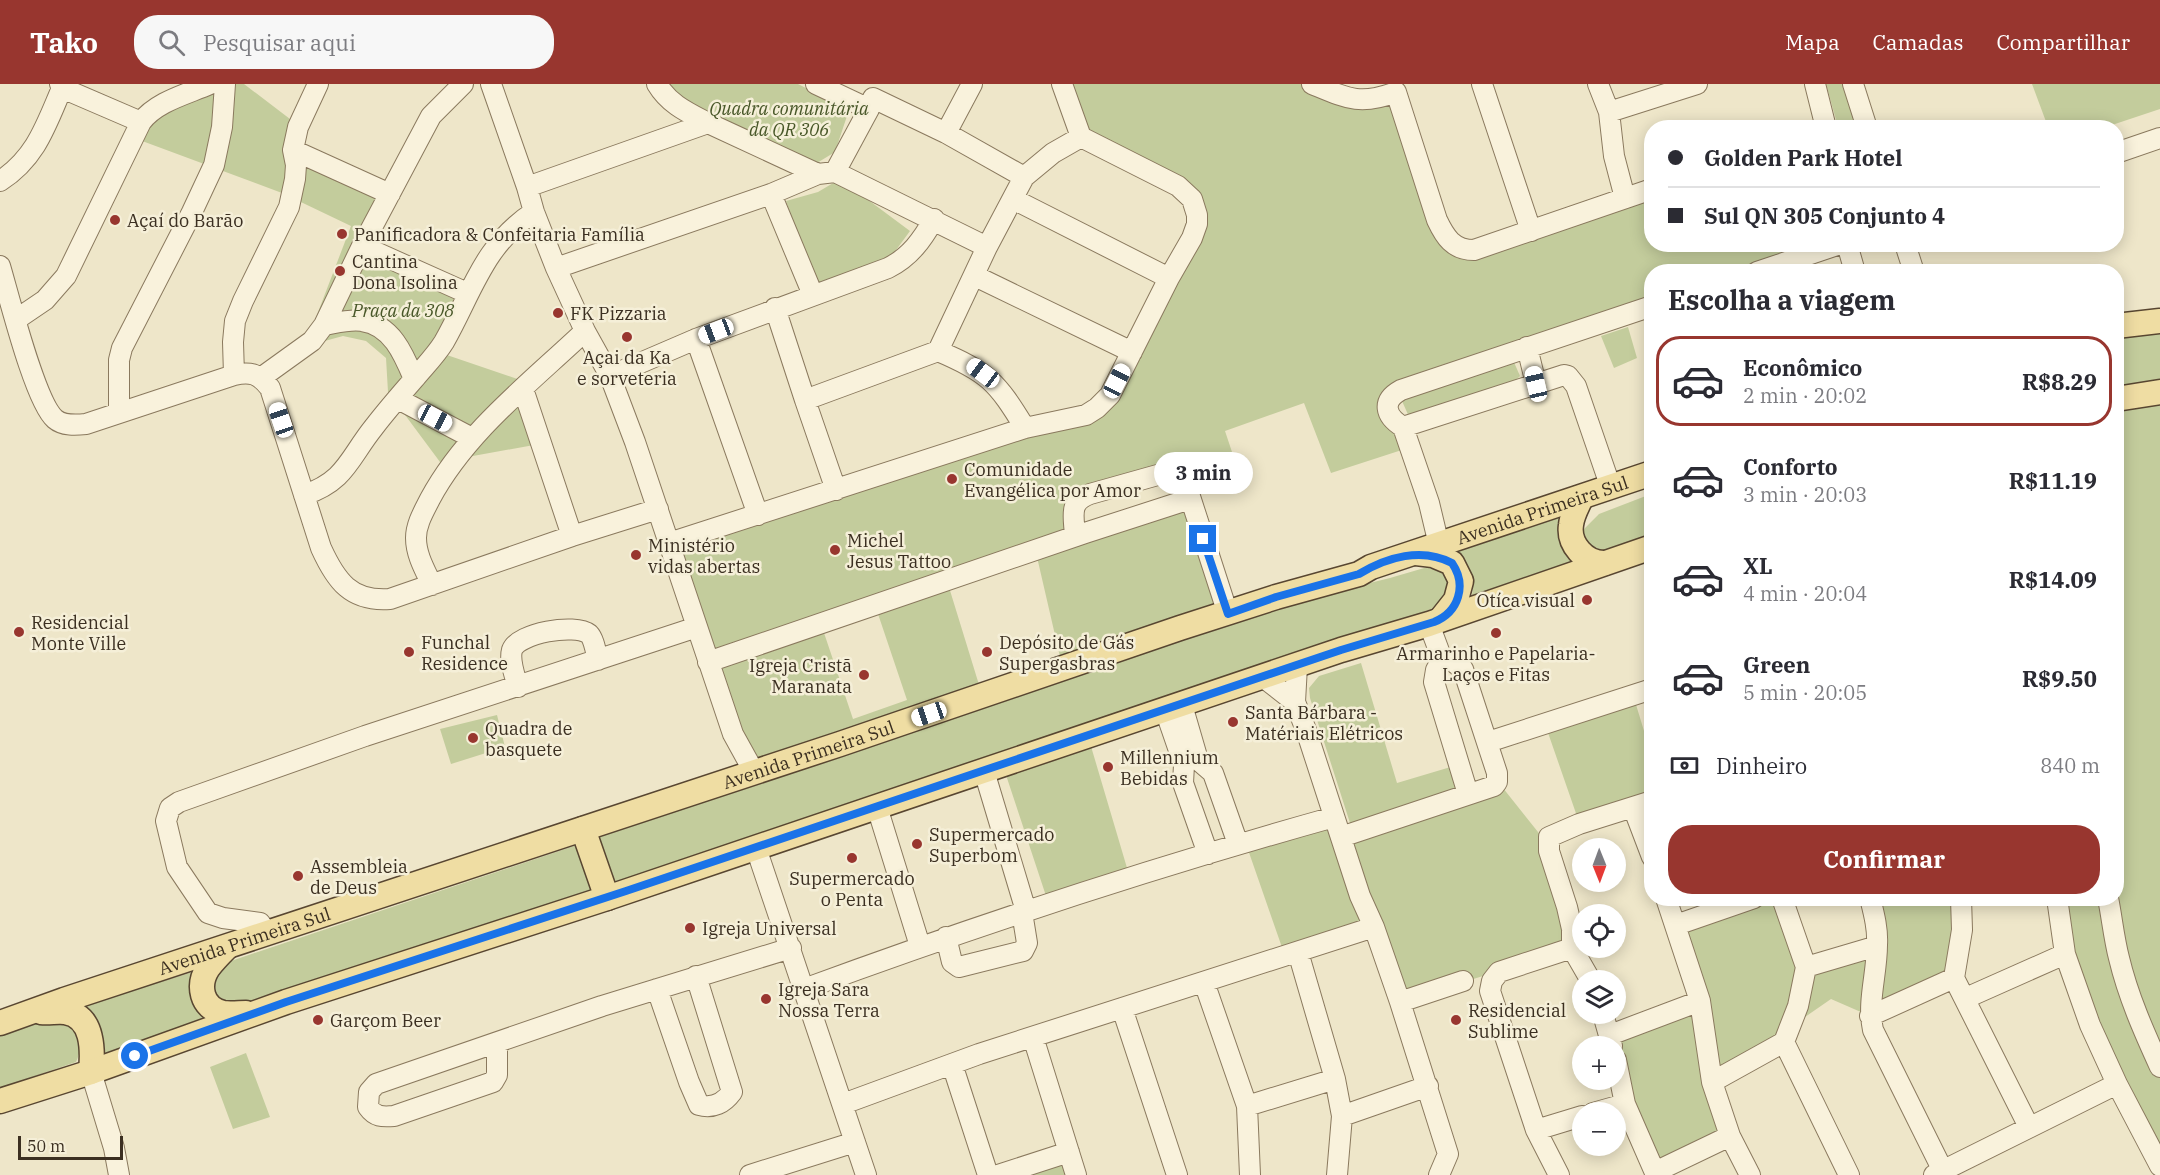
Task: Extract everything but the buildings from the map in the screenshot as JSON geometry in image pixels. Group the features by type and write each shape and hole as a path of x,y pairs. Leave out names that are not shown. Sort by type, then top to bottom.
{"main road":[{"path":"2124,325 2160,321"},
{"path":"2124,398 2160,392"},
{"name":"Avenida Primeira Sul","path":"0,1023 1180,628 1276,597 1359,574 1371,567 1644,477"},
{"path":"1581,498 1571,523 1570,534 1581,554 1596,563 1604,563"},
{"path":"0,1101 91,1072 255,1013 607,898 1644,550"},
{"path":"1416,553 1433,555 1452,563 1461,581 1456,600 1435,621"},
{"path":"583,829 607,898"},
{"path":"227,947 203,977 201,990 204,1001 215,1010 224,1013 255,1013"},
{"path":"32,1012 67,1012 83,1022 91,1038 93,1053 91,1072"}],"street":[{"path":"16,319 45,300 66,276 141,122 158,107 210,84"},
{"path":"119,412 119,360 122,348 192,213 214,165 222,127 225,84"},
{"path":"234,375 235,321 290,207 296,165 293,150 298,127 318,84"},
{"path":"262,377 312,341 324,325 362,246 431,116 463,84"},
{"path":"657,84 674,105 708,123 934,219 987,247"},
{"path":"816,84 874,97 946,133 1024,177"},
{"path":"946,133 972,84"},
{"path":"669,543 1024,428 1086,415 1110,395 1197,224 1196,207 1192,199 1178,186 1081,137 1062,84"},
{"path":"1312,84 1351,99 1367,101 1404,88 1427,192 1437,220 1448,239 1458,248 1474,250 1644,192"},
{"path":"1482,84 1531,231"},
{"path":"1598,84 1609,112 1614,156 1625,198"},
{"path":"1609,112 1697,84"},
{"path":"1815,84 1824,120"},
{"path":"1853,84 1864,120"},
{"path":"0,181 28,157 46,127 61,86 141,122"},
{"path":"498,86 534,212 585,332 610,376 658,509 746,774"},
{"path":"556,268 827,173 874,97"},
{"path":"527,187 708,123"},
{"path":"805,400 939,351 987,247 1024,177 1053,153 1081,137"},
{"path":"2124,150 2160,138"},
{"path":"293,150 390,194"},
{"path":"771,194 813,295"},
{"path":"1013,199 1169,278"},
{"path":"304,495 321,489 334,480 353,458 373,428 430,362 444,342 467,293 497,243 521,220 534,212"},
{"path":"610,376 696,339 899,263 921,241 934,219"},
{"path":"362,246 467,293"},
{"path":"1781,264 1816,252"},
{"path":"0,266 43,403 57,421 76,425 86,424 234,375 246,372 262,377 270,388 328,564 338,580 366,599 390,599 658,509"},
{"path":"975,276 1132,352"},
{"path":"776,308 836,490"},
{"path":"1439,545 1429,503 1403,427 1390,414 1388,401 1392,395 1401,390 1644,309"},
{"path":"324,325 362,321 374,324 394,339 414,379"},
{"path":"432,585 422,565 417,532 420,518 439,483 472,438 585,332"},
{"path":"696,339 758,515"},
{"path":"1527,347 1536,384"},
{"path":"939,351 972,366 995,384 1005,395 1024,428"},
{"path":"1403,427 1564,375 1568,376 1574,381 1611,488"},
{"path":"523,389 572,536"},
{"path":"398,399 472,438"},
{"path":"1076,536 1076,503 1090,494 1178,469 1183,475 1228,614"},
{"path":"708,662 1076,536 1190,500"},
{"path":"1435,621 1442,659 1436,670 1434,682 1468,794"},
{"path":"268,933 260,923 223,918 208,913 177,867 166,821 170,808 179,802 365,736 697,627"},
{"path":"518,687 511,652 519,643 532,637 566,628 586,633 591,636 598,660"},
{"path":"1341,837 1494,786 1498,781 1488,742 1463,669 1452,661 1442,659"},
{"path":"1297,666 1295,702 1360,896 1374,927 1400,1002 1448,1154 1439,1175"},
{"path":"1263,677 1295,702"},
{"path":"1488,742 1644,692"},
{"path":"1174,708 1191,763 1183,783 1208,854"},
{"path":"1191,763 1213,773 1238,844"},
{"path":"946,937 952,962 959,967 1023,951 1027,943 1024,912 984,771"},
{"path":"1572,929 1549,851 1549,837 1558,831 1642,804"},
{"path":"877,807 920,946"},
{"path":"804,989 946,937 1238,844 1334,817"},
{"path":"756,848 866,1175"},
{"path":"1669,906 1700,1001 1712,1082 1730,1136 1750,1175"},
{"path":"1676,925 1731,906"},
{"path":"1712,1082 1784,1042 1798,1006 1806,968 1785,906"},
{"path":"1872,906 1876,919 1877,946 1870,1016 1878,1044 1939,1173 2117,1083"},
{"path":"1961,906 1962,930 1954,978 2029,1127"},
{"path":"2058,906 2065,954 2090,1024 2117,1083 2151,1133 2160,1166"},
{"path":"2109,906 2118,957 2127,989 2160,1067"},
{"path":"843,1104 1033,1037 1374,927"},
{"path":"1806,968 1877,946"},
{"path":"497,1043 497,1075 493,1082 394,1116 377,1116 368,1107 369,1092 376,1084 497,1043 657,989 696,976 791,948"},
{"path":"1559,1175 1536,1130 1490,991 1492,981 1499,972 1572,948"},
{"path":"1298,951 1335,1079 1342,1116 1337,1175"},
{"path":"1966,998 2065,954"},
{"path":"657,989 699,1105 708,1107 717,1105 726,1100 732,1092 696,976"},
{"path":"1870,1016 1954,978"},
{"path":"1400,1002 1463,981"},
{"path":"1204,982 1247,1106 1250,1175"},
{"path":"1622,1036 1700,1001"},
{"path":"1122,1008 1177,1175"},
{"path":"1033,1037 1076,1175"},
{"path":"1784,1042 1849,1175"},
{"path":"952,1064 988,1175"},
{"path":"91,1072 114,1148 119,1175"},
{"path":"1247,1106 1335,1079"},
{"path":"1342,1116 1428,1086"},
{"path":"1626,1106 1656,1173 1730,1136"},
{"path":"1536,1130 1572,1119"},
{"path":"757,1174 855,1142"},
{"path":"998,1175 1069,1152"}],"green space":[{"name":"Praça da 308","path":"189,84 244,84 290,119 308,150 401,191 376,244 463,283 441,353 526,382 545,443 440,462 388,392 386,358 366,341 343,336 321,342 307,341 351,226 282,193 126,135"},
{"name":"Quadra comunitária da QR 306","path":"665,84 798,84 849,110 835,152 812,166 707,121"},
{"path":"1062,84 1312,84 1331,93 1396,92 1459,248 1644,191 1644,252 1821,252 1785,264 1644,264 1644,312 1394,397 1411,447 1331,473 1304,403 1225,431 1239,473 1185,488 1179,473 1076,504 1085,532 948,584 980,688 745,776 672,545 1025,428 1110,395 1192,238 1192,199 1081,137","holes":["875,605 907,700 853,719 821,624"]},
{"path":"1826,84 1846,84 1858,120 1836,120"},
{"path":"2032,84 2160,84 2160,109 2124,121 2045,120"},
{"path":"840,179 910,231 885,265 816,288 786,201 818,192"},
{"path":"1628,327 1637,358 1614,368 1601,336"},
{"path":"2160,331 2160,388 2124,395 2124,336"},
{"path":"1513,360 1520,376 1513,383 1410,419 1402,401"},
{"path":"2160,399 2160,1166 2117,1084 2059,906 2124,906 2124,408"},
{"path":"1644,497 1644,543 1599,556 1583,543 1584,529 1599,514"},
{"path":"1188,501 1222,606 1061,661 1037,557"},
{"path":"1565,516 1586,564 1470,605 1473,585 1471,572 1462,562 1445,552"},
{"path":"1431,566 1454,577 1444,604 1310,655 622,886 613,883 599,846 600,833 1301,600"},
{"path":"1361,663 1397,783 1454,766 1464,793 1355,826 1350,823 1310,698 1309,688 1319,676"},
{"path":"1634,698 1644,731 1644,804 1579,822 1546,727"},
{"name":"Quadra de basquete","path":"497,715 505,747 451,764 440,729"},
{"path":"1090,743 1130,878 1049,905 1005,772"},
{"path":"1499,783 1542,837 1572,948 1400,1002 1374,928 1285,956 1245,841 1334,817 1341,836"},
{"path":"577,845 597,896 237,1006 221,1000 214,994 212,983 216,970 228,962"},
{"path":"1733,906 1784,906 1806,967 1879,947 1869,906 1960,906 1954,978 1870,1016 1831,999 1805,1017 1784,1042 1712,1082 1730,1136 1655,1172 1626,1084 1626,1036 1610,1035 1700,1001 1676,925"},
{"path":"193,972 192,993 198,1013 216,1020 99,1061 102,1042 100,1029 91,1018 74,1008"},
{"path":"32,1021 70,1026 79,1043 76,1062 0,1088 0,1032"},
{"path":"246,1053 270,1117 233,1129 210,1067"},
{"path":"1069,1152 1076,1175 998,1175"}],"place":[{"name":"Açaí do Barão","path":"115,220"},
{"name":"Panificadora & Confeitaria Família","path":"342,234"},
{"name":"Cantina Dona Isolina","path":"340,271"},
{"name":"FK Pizzaria","path":"558,313"},
{"name":"Açai da Ka e sorveteria","path":"627,337"},
{"name":"Comunidade Evangélica por Amor","path":"952,479"},
{"name":"Michel Jesus Tattoo","path":"835,550"},
{"name":"Ministério vidas abertas","path":"636,555"},
{"name":"Otíca visual","path":"1587,600"},
{"name":"Residencial Monte Ville","path":"19,632"},
{"name":"Armarinho e Papelaria- Laços e Fitas","path":"1496,633"},
{"name":"Funchal Residence","path":"409,652"},
{"name":"Depósito de Gás Supergasbras","path":"987,652"},
{"name":"Igreja Cristã Maranata","path":"864,675"},
{"name":"Santa Bárbara - Matériais Elétricos","path":"1233,722"},
{"name":"Quadra de basquete","path":"473,738"},
{"name":"Millennium Bebidas","path":"1108,767"},
{"name":"Supermercado Superbom","path":"917,844"},
{"name":"Supermercado o Penta","path":"852,858"},
{"name":"Assembleia de Deus","path":"298,876"},
{"name":"Igreja Universal","path":"690,928"},
{"name":"Igreja Sara Nossa Terra","path":"766,999"},
{"name":"Garçom Beer","path":"318,1020"},
{"name":"Residencial Sublime","path":"1456,1020"}],"route":[{"path":"135,1056 286,1002 626,891 1341,650 1434,622 1446,614 1460,591 1461,581 1452,563 1433,555 1416,553 1371,567 1359,574 1276,597 1228,614 1203,539"}]}
